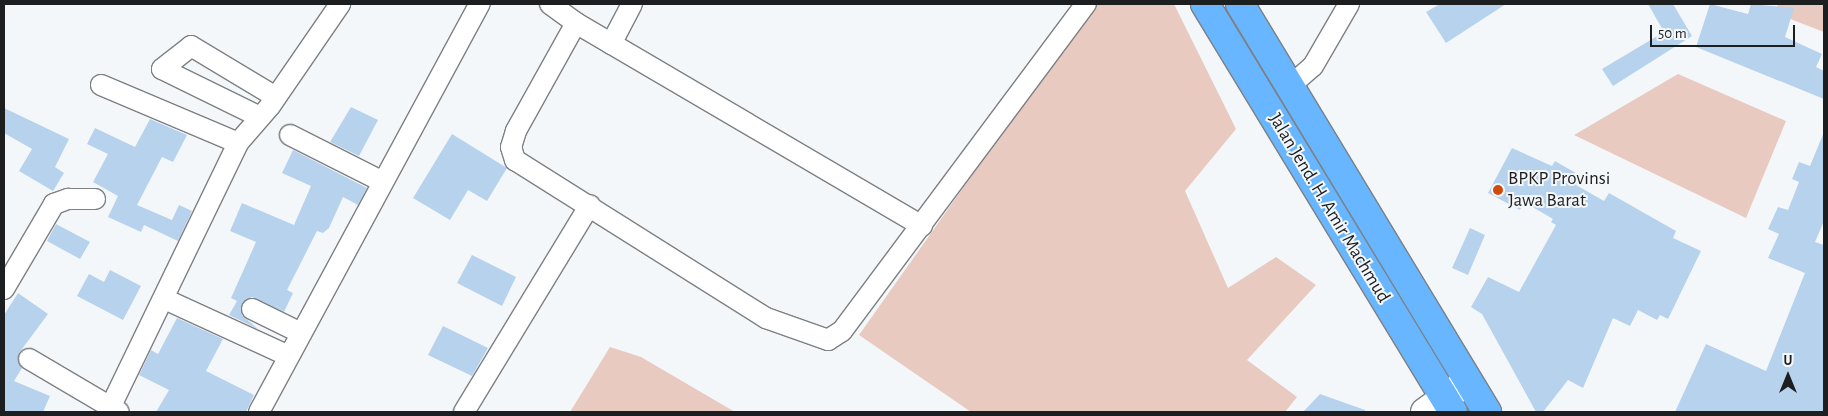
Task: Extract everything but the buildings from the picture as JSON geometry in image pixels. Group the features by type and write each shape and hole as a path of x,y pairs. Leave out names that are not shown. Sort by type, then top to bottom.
{"highway":[{"name":"Jalan Jend. H. Amir Machmud","path":"1205,4 1440,407"},
{"name":"Jalan Jend. H. Amir Machmud","path":"1240,4 1488,412"}],"main road":[{"path":"1440,407 1469,382"}],"street":[{"path":"259,412 287,355 480,4"},
{"path":"550,4 576,24 922,226"},
{"path":"611,44 632,4"},
{"path":"576,24 516,131 511,154 766,318 819,340 836,338 842,331 1086,4"},
{"path":"1290,86 1313,66 1348,4"},
{"path":"29,359 115,410 238,142 276,97 332,6"},
{"path":"260,117 162,69 191,46 276,97"},
{"path":"101,85 238,142"},
{"path":"290,134 383,182"},
{"path":"4,289 54,204 68,199 95,199"},
{"path":"464,412 590,205"},
{"path":"171,302 287,355"},
{"path":"252,309 301,332"}],"shaded area":[{"path":"1093,4 1174,4 1236,129 1185,191 1228,288 1276,257 1316,285 1247,360 1297,397 1285,412 971,412 859,335"},
{"path":"1778,4 1824,4 1824,32 1775,13"},
{"path":"1678,74 1786,121 1746,218 1574,135"},
{"path":"610,347 641,357 735,412 570,412"}],"place":[{"name":"BPKP Provinsi Jawa Barat","path":"1498,190"}]}
